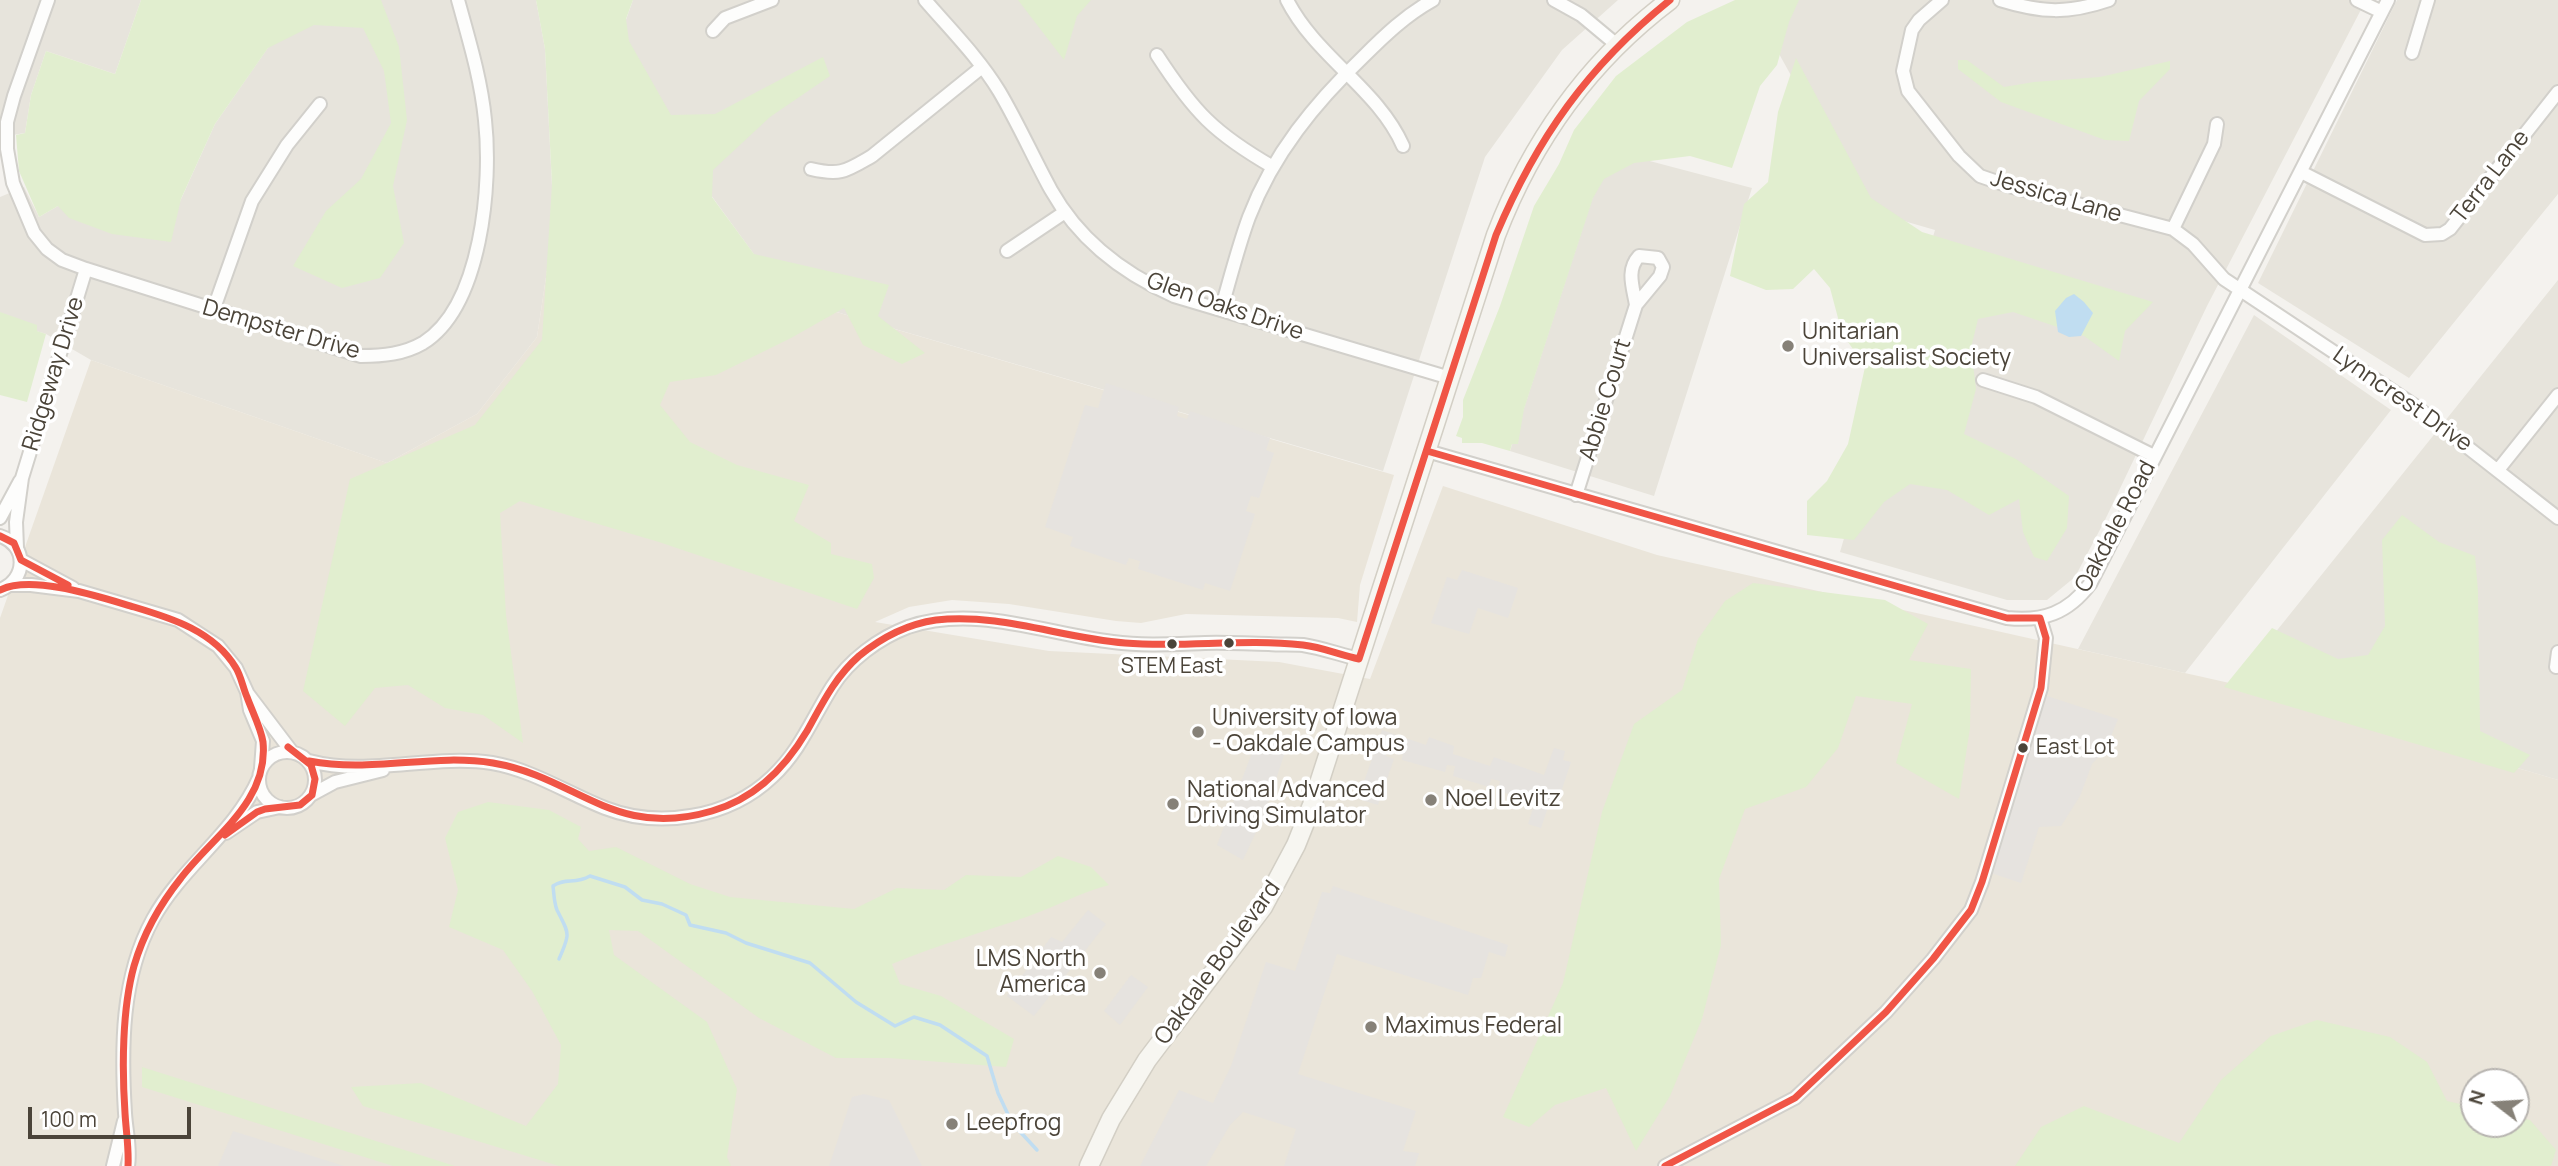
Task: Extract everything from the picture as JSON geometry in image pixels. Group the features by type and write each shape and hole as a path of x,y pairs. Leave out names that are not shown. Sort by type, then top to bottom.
{"main road":[{"name":"Oakdale Boulevard","path":"1089,1166 1111,1119 1147,1060 1238,942 1273,891 1296,845 1312,805 1496,235 1524,170 1561,111 1592,72 1617,45 1670,0"}],"street":[{"name":"Dempster Drive","path":"47,0 7,122 7,149 13,183 34,233 47,249 62,260 86,269 361,356 410,350 431,337 448,320 466,285 478,245 488,151 478,70 458,0"},
{"path":"713,31 725,18 772,0"},
{"name":"Glen Oaks Drive","path":"925,0 982,67 1011,110 1065,212 1094,246 1131,275 1174,296 1450,378"},
{"path":"1287,0 1314,41 1393,123 1403,146"},
{"path":"1221,310 1250,215 1273,167 1310,112 1401,20 1433,0"},
{"path":"1554,0 1581,15 1617,45"},
{"name":"Jessica Lane","path":"1942,0 1919,20 1912,30 1903,71 1908,91 1959,156 1980,176 2009,186 2173,229 2193,244 2224,279 2240,289"},
{"path":"2000,0 2031,10 2068,10 2109,0"},
{"path":"2357,0 2382,12"},
{"name":"Oakdale Road","path":"1427,451 2007,618 2040,618 2067,608 2090,584 2388,0"},
{"path":"2413,53 2428,0"},
{"path":"1157,55 1204,119 1238,147 1273,167"},
{"path":"811,169 832,174 872,156 982,67"},
{"name":"Terra Lane","path":"2301,172 2425,235 2442,234 2450,229 2558,92"},
{"path":"213,311 252,201 286,145 320,104"},
{"path":"2173,229 2214,144 2217,124"},
{"path":"1007,251 1065,212"},
{"name":"Ridgeway Drive","path":"19,554 16,522 22,478 86,269"},
{"name":"Lynncrest Drive","path":"2240,289 2415,406 2558,518"},
{"name":"Abbie Court","path":"1576,495 1636,305"},
{"path":"1983,380 2036,397 2154,456"},
{"path":"2498,470 2558,394"},
{"name":"Ridgeway Drive","path":"0,518 22,478"},
{"path":"0,536 7,538 19,554 79,591"},
{"path":"5,587 17,578 19,554"},
{"path":"5,587 31,585 79,591 178,620 218,646 236,668 247,692 292,752 309,761 333,766 397,765 435,761 492,763 544,779 606,808 627,815 650,818 695,816 721,809 770,780 793,757 833,685 849,665 888,637 908,627 962,618 1113,642 1159,645 1209,642 1303,645 1359,659"},
{"path":"1665,1166 1796,1098 1886,1012 1933,959 1971,910 2041,688 2046,638 2040,618"},
{"path":"2556,667 2558,652"},
{"path":"247,692 250,710 263,741 260,773 262,794 268,802 280,807"},
{"path":"128,1166 125,1013 134,965 153,919 166,899 249,801 260,773 274,754 292,752"},
{"path":"309,761 316,779 311,795"},
{"path":"220,837 257,812 280,807 295,808 311,795 335,782 397,765"},
{"path":"113,1166 125,1114"}],"shaded area":[{"path":"0,0 141,0 115,74 46,51 31,95 25,133 0,137"},
{"path":"324,0 536,0 545,49 554,224 537,337 477,414 387,463 91,360 46,334 0,320 0,197 24,187 39,217 101,181 178,206 215,124 283,26"},
{"path":"633,0 1618,0 1562,50 1485,157 1383,471 785,297 612,59"},
{"path":"1749,0 2366,0 2207,306 2075,577 2047,600 2007,600 1840,552 1935,230 1866,210"},
{"path":"2397,0 2558,0 2558,194 2409,378 2258,283"},
{"path":"1608,150 1752,188 1654,496 1510,451"},
{"name":"University of Iowa - Oakdale Campus","path":"554,224 785,297 1394,475 1360,585 1357,622 1338,618 1186,614 1141,623 1009,604 952,600 909,607 875,622 1049,651 1279,662 1370,679 1443,486 1657,555 2234,684 2558,780 2558,1166 0,1166 0,618 91,360 387,463 477,414 537,337"},
{"path":"2558,280 2558,780 2234,684"},
{"path":"2254,315 2391,410 2185,673 2078,649"},
{"path":"1106,383 1179,407 1177,416 1187,419 1190,411 1270,438 1266,450 1274,453 1259,498 1251,496 1246,511 1255,514 1230,591 1205,583 1203,590 1138,569 1140,561 1129,558 1126,565 1070,546 1073,537 1045,527 1085,405 1098,408"},
{"path":"1462,570 1518,588 1508,618 1478,608 1469,634 1431,623 1447,577 1457,580"},
{"path":"2044,695 2118,719 2106,749 2092,764 2080,796 2061,826 2039,827 2021,883 1991,873"},
{"path":"1382,730 1426,745 1429,737 1454,746 1453,754 1490,766 1494,757 1544,775 1554,748 1565,751 1563,760 1571,762 1556,807 1549,804 1541,828 1528,824 1536,799 1533,793 1529,792 1524,800 1498,790 1500,781 1491,779 1489,787 1453,776 1455,766 1447,765 1445,772 1402,760 1403,750 1392,747 1386,756 1394,759 1378,805 1358,799"},
{"path":"1258,737 1287,746 1264,815 1243,860 1217,845"},
{"path":"1333,886 1508,945 1505,957 1489,952 1481,978 1473,978 1468,995 1337,954 1298,1074 1416,1111 1403,1151 1419,1153 1415,1166 1284,1166 1296,1129 1243,1112 1230,1125 1206,1166 1140,1166 1179,1090 1213,1103 1231,1066 1266,962 1295,971 1322,892 1330,893"},
{"path":"1088,910 1106,924 1034,1016 1007,996 1051,937 1062,942"},
{"path":"1131,975 1148,987 1120,1025 1104,1011"},
{"path":"864,1094 889,1100 922,1166 829,1166 852,1097"},
{"path":"233,1131 344,1166 218,1166"}],"green space":[{"path":"141,0 381,0 399,47 407,120 393,186 404,243 380,278 342,288 293,266 326,211 361,179 391,123 384,71 363,28 314,25 268,48 215,124 181,199 171,242 112,234 69,218 58,206 39,217 19,171 16,135 25,133 31,95 46,51 115,74"},
{"path":"536,0 633,0 626,19 629,41 671,115 715,114 823,57 830,76 770,117 713,170 712,197 754,254 889,285 878,316 925,353 902,364 863,345 844,308 716,375 670,382 660,405 690,442 737,465 809,485 794,521 831,543 831,554 872,564 874,578 857,609 659,542 520,501 500,513 506,615 523,743 483,715 445,708 408,685 375,688 345,726 303,691 350,479 475,425 542,340 552,184 545,49"},
{"path":"1018,0 1091,0 1077,16 1064,60"},
{"path":"1735,0 1799,0 1789,22 1777,65 1760,86 1732,168 1690,156 1634,163 1604,179 1593,198 1524,409 1518,444 1512,444 1510,451 1482,443 1462,443 1462,438 1456,436 1463,417 1463,400 1500,306 1534,206 1559,164 1574,130 1616,76 1687,22"},
{"path":"1796,58 1871,198 1922,232 2153,302 2125,331 2119,361 2084,336 2013,312 1978,319 1971,348 1976,389 1964,434 2016,459 2069,496 2067,528 2047,561 2034,557 2023,532 2019,499 1989,515 1947,490 1910,484 1884,502 1854,540 1807,535 1807,501 1827,481 1848,444 1865,367 1842,333 1830,288 1814,269 1793,289 1766,290 1730,276 1744,204 1768,182 1778,112"},
{"path":"1958,60 1967,60 2004,87 2100,77 2170,61 2170,69 2139,101 2129,141 2105,140 2001,102 1958,69"},
{"path":"0,312 37,325 37,331 46,334 27,402 0,395"},
{"path":"2402,515 2439,542 2475,556 2480,731 2530,755 2514,773 2224,687 2272,628 2338,659 2368,655 2385,626 2382,540"},
{"path":"1753,583 1885,600 1928,624 1909,660 1971,669 1970,728 1959,799 1896,763 1912,704 1856,696 1838,748 1806,787 1745,809 1719,879 1721,945 1702,1019 1670,1096 1636,1151 1606,1088 1555,1105 1529,1127 1503,1117 1563,983 1602,812 1634,724 1682,690 1698,639 1725,601"},
{"path":"488,802 549,810 581,827 578,839 589,851 616,847 690,884 730,897 854,909 897,888 944,890 966,875 1021,877 1058,856 1091,867 1109,885 892,964 900,984 941,996 1014,1039 1006,1067 889,1058 836,1058 759,1018 638,931 609,930 614,955 707,1022 737,1089 727,1157 731,1166 559,1166 363,1106 351,1087 421,1083 526,1126 558,1084 561,1045 532,991 503,950 449,927 458,890 445,838 458,812"},
{"path":"2317,1020 2390,1037 2427,1062 2447,1101 2460,1104 2460,1138 2530,1138 2530,1120 2556,1150 2551,1166 2015,1166 2041,1127 2084,1106 2179,1143 2221,1080 2271,1036"},
{"path":"142,1067 455,1166 393,1166 142,1087"}],"water":[{"path":"2074,294 2093,313 2081,336 2069,337 2058,332 2055,311 2066,298"}],"waterway":[{"path":"559,959 567,933 556,907 553,886 590,876 625,887 642,900 662,904 686,915 690,925 726,933 746,943 810,963 856,1002 895,1026 914,1017 940,1025 987,1056 998,1093 1012,1123 1037,1150"}],"transit line":[{"path":"309,761 356,765 448,760 493,763 523,770 622,812 648,818 678,818 727,806 755,790 789,757 850,664 867,649 886,638 905,628 926,622 984,620 1125,643 1281,643 1317,647 1359,659 1496,235 1512,200 1547,135 1590,78 1614,51 1670,0"},
{"path":"1427,451 2007,618 2040,618 2046,638 2041,688 1971,910 1933,959 1886,1012 1795,1098 1665,1166"},
{"path":"0,536 14,543 21,560 68,585"},
{"path":"0,590 30,584 66,589 148,611 177,621 204,635 227,655 236,668 262,737 263,763 248,800 166,898 153,920 134,966 127,1001 123,1058 128,1166"},
{"path":"225,835 257,812 300,805 312,795 315,779 311,765 288,747"}],"place":[{"name":"Unitarian Universalist Society","path":"1788,346"},
{"name":"STEM East","path":"1172,644"},
{"name":"University of Iowa - Oakdale Campus","path":"1198,732"},
{"name":"East Lot","path":"2023,748"},
{"name":"Noel Levitz","path":"1431,800"},
{"name":"National Advanced Driving Simulator","path":"1173,804"},
{"name":"LMS North America","path":"1100,973"},
{"name":"Maximus Federal","path":"1371,1027"},
{"name":"Leepfrog","path":"952,1124"}]}
